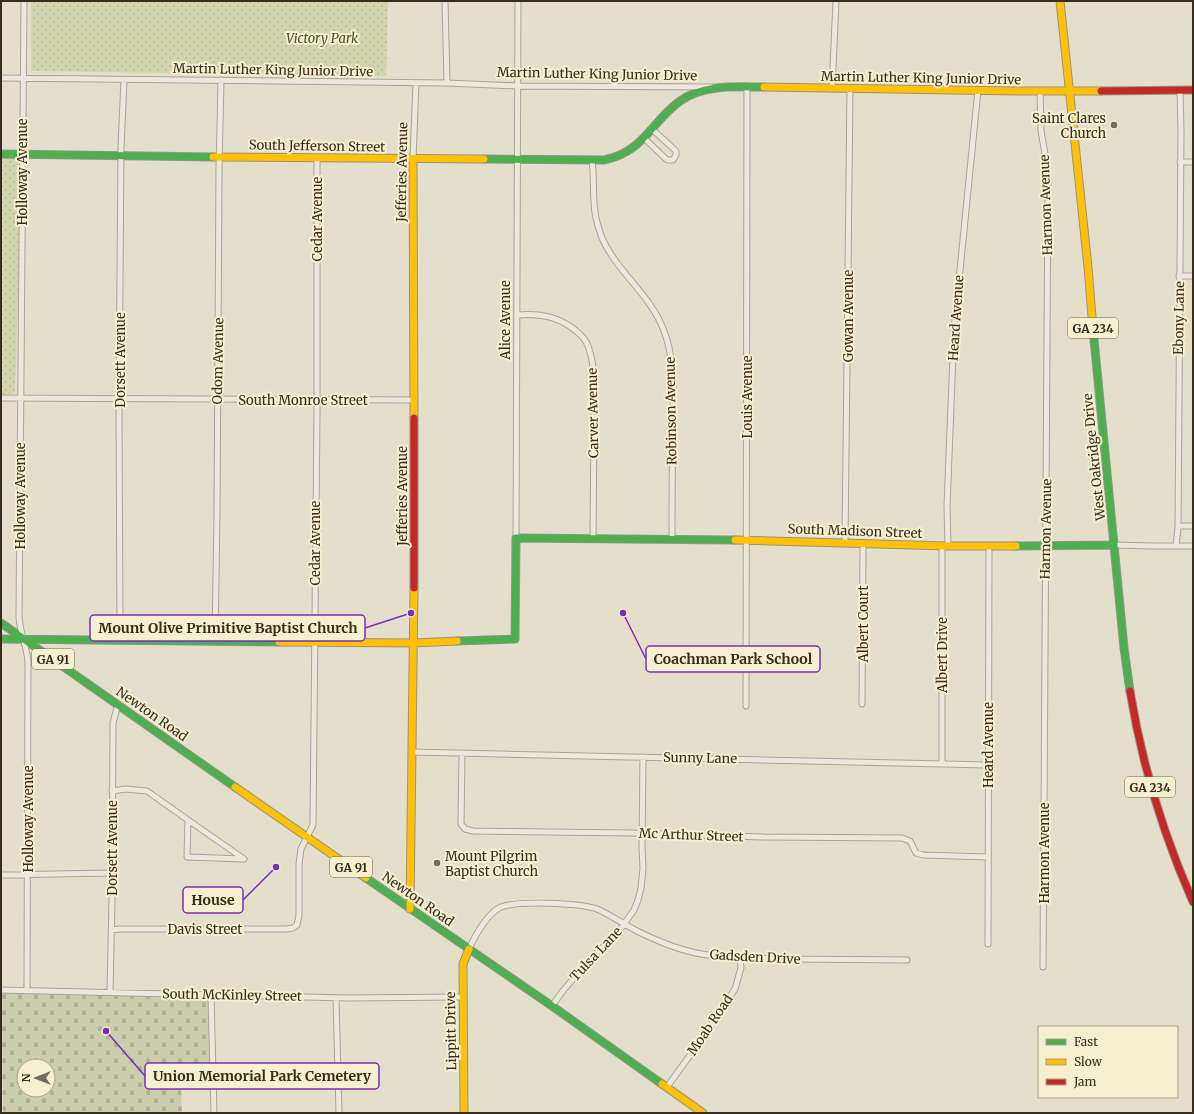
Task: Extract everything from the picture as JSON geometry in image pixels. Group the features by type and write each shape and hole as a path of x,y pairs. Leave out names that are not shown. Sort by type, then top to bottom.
{"street":[{"name":"Holloway Avenue","path":"24,1 19,617 20,629 27,650 28,662 28,990"},
{"path":"445,1 447,83"},
{"name":"Alice Avenue","path":"414,643 515,640 518,1"},
{"path":"832,88 836,1"},
{"name":"West Oakridge Drive","path":"1060,1 1129,682 1140,747 1147,777 1175,859 1193,902"},
{"name":"Martin Luther King Junior Drive","path":"1,78 447,83 518,86 1040,91 1193,90"},
{"name":"Dorsett Avenue","path":"119,640 121,156 124,80"},
{"name":"Odom Avenue","path":"215,641 220,80"},
{"name":"Jefferies Avenue","path":"410,909 414,643 413,159 416,83"},
{"name":"South Jefferson Street","path":"1,154 604,160 620,156 635,147 674,106 684,100 700,92 728,87"},
{"name":"Louis Avenue","path":"746,706 747,87"},
{"name":"Gowan Avenue","path":"845,543 850,89"},
{"name":"Heard Avenue","path":"945,546 947,536 954,330 978,90"},
{"name":"Ebony Lane","path":"1176,546 1178,526 1180,90"},
{"name":"Harmon Avenue","path":"1040,91 1041,131 1047,165 1048,181 1043,967"},
{"path":"644,138 666,159 673,160 676,155 676,151 652,129"},
{"name":"Cedar Avenue","path":"297,925 299,915 299,864 301,849 313,825 317,158"},
{"name":"Robinson Avenue","path":"592,160 594,172 594,204 602,238 615,261 648,301 664,329 670,354 672,364 673,402 672,540"},
{"path":"1180,162 1193,162"},
{"path":"1179,276 1193,276"},
{"name":"Carver Avenue","path":"517,315 528,314 553,317 562,321 579,333 588,346 594,373 593,539"},
{"name":"South Monroe Street","path":"1,398 414,400"},
{"path":"1178,526 1193,526"},
{"name":"South Madison Street","path":"516,538 747,540 945,546 1193,546"},
{"name":"Albert Court","path":"862,704 863,544"},
{"name":"Albert Drive","path":"942,764 945,546"},
{"name":"Heard Avenue","path":"988,944 989,546"},
{"name":"Newton Road","path":"1,623 410,909 552,1006 703,1113"},
{"path":"1,639 414,643"},
{"path":"745,662 810,664"},
{"name":"Dorsett Avenue","path":"110,992 113,723 118,704"},
{"name":"Sunny Lane","path":"412,752 988,765"},
{"name":"Mc Arthur Street","path":"462,753 461,824 465,829 473,832 902,838 910,841 916,853 923,855 988,857"},
{"name":"Tulsa Lane","path":"552,1006 581,969 617,934 634,910 641,888 643,868 643,757"},
{"path":"112,791 147,791 244,859 188,857 188,820"},
{"path":"1,875 111,873"},
{"name":"Gadsden Drive","path":"469,949 475,936 497,909 509,904 567,904 584,906 607,913 654,939 674,947 706,955 740,959 907,960"},
{"name":"Davis Street","path":"111,930 286,929 293,928 297,925"},
{"name":"Lippitt Drive","path":"464,1113 463,964 469,949"},
{"name":"Moab Road","path":"667,1087 696,1048 735,989 741,968 740,959"},
{"name":"South McKinley Street","path":"1,990 336,998 463,997"},
{"path":"211,995 214,1113"},
{"path":"336,998 339,1113"}],"green space":[{"name":"Victory Park","path":"31,1 388,1 386,76 31,71"},
{"path":"1,155 22,155 15,393 3,395 1,394"},
{"path":"1,991 210,997 212,1085 181,1085 182,1113 3,1113"}],"traffic: fast":[{"path":"484,159 604,160 618,156 629,150 638,143 670,109 689,96 710,89 731,87 764,87"},
{"path":"1,154 213,157"},
{"path":"1093,329 1124,648 1130,691"},
{"path":"457,641 515,639 516,538 735,540"},
{"path":"1016,546 1114,545"},
{"path":"1,623 235,787"},
{"path":"1,639 279,642"},
{"path":"366,878 662,1084"}],"traffic: slow":[{"path":"1060,1 1088,267 1093,329"},
{"path":"764,87 1101,91"},
{"path":"213,157 484,159"},
{"path":"413,159 414,418"},
{"path":"735,540 948,546 1016,546"},
{"path":"410,909 414,588"},
{"path":"279,642 414,643 457,641"},
{"path":"235,787 366,878"},
{"path":"464,1113 463,964 469,949"},
{"path":"662,1084 703,1113"}],"traffic: jam":[{"path":"1101,91 1193,90"},
{"path":"414,418 414,588"},
{"path":"1130,691 1147,772 1155,799 1172,851 1193,902"}],"place":[{"name":"Saint Clares Church","path":"1114,125"},
{"name":"Mount Olive Primitive Baptist Church","path":"411,613"},
{"name":"Coachman Park School","path":"623,613"},
{"name":"Mount Pilgrim Baptist Church","path":"437,863"},
{"name":"House","path":"276,867"},
{"name":"Union Memorial Park Cemetery","path":"106,1031"}]}
